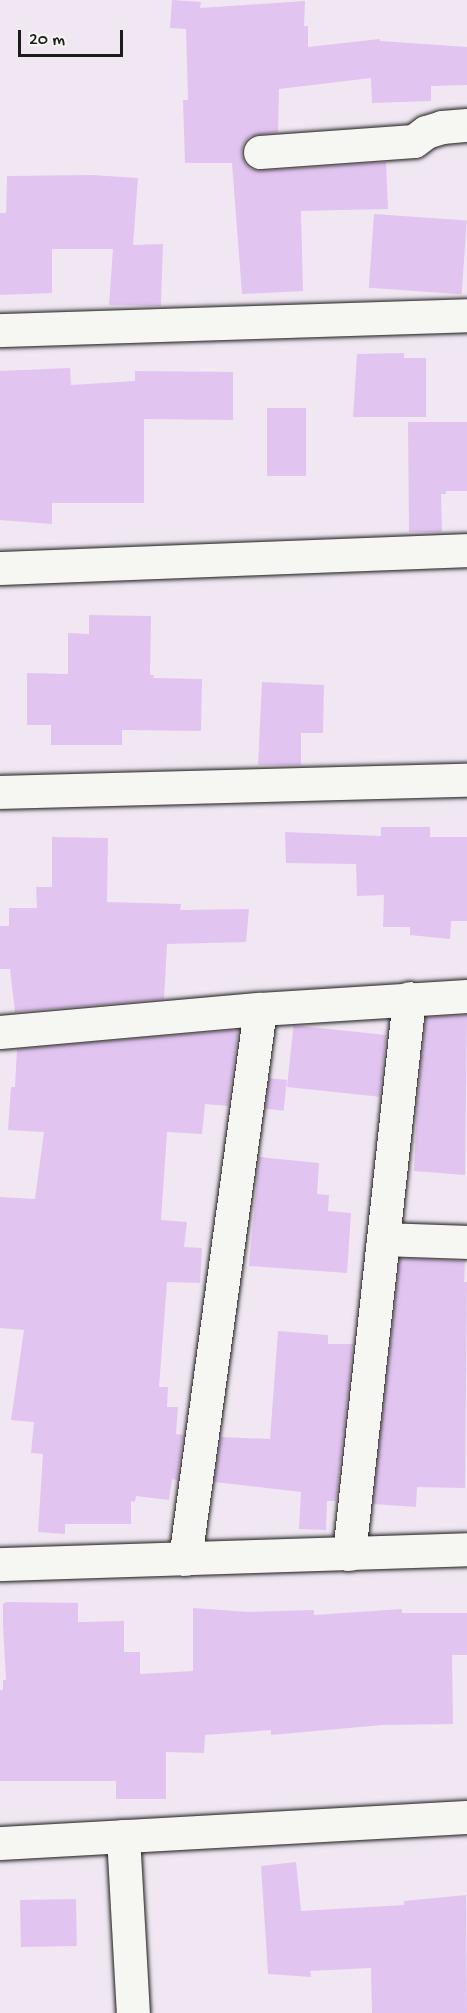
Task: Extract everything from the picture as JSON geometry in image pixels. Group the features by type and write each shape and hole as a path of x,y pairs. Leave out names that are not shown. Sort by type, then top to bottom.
{"street":[{"path":"260,152 414,141 426,132 442,127 467,125"},
{"path":"0,330 467,315"},
{"path":"0,568 467,550"},
{"path":"0,792 467,780"},
{"path":"0,1032 260,1009 467,996"},
{"path":"349,1554 409,998"},
{"path":"185,1558 260,1009"},
{"path":"383,1239 467,1242"},
{"path":"0,1564 467,1549"},
{"path":"0,1843 467,1817"},
{"path":"123,1836 133,2013"}],"building":[{"path":"172,0 201,2 200,8 305,1 304,26 308,26 308,47 380,39 380,41 467,47 467,85 431,86 431,101 372,103 371,78 279,89 278,132 250,136 243,144 241,154 251,169 261,171 386,162 388,209 301,211 303,291 242,294 232,163 185,163 183,100 188,100 186,29 170,28"},
{"path":"92,175 138,178 133,245 163,244 161,306 109,305 113,249 52,249 52,293 0,295 0,213 6,213 7,176"},
{"path":"374,214 467,220 462,294 369,288"},
{"path":"404,353 404,358 426,358 426,417 353,417 357,354"},
{"path":"70,368 71,385 135,381 135,371 233,372 233,420 144,419 144,503 52,503 52,524 0,520 0,371"},
{"path":"267,408 306,408 306,476 267,476"},
{"path":"408,422 467,422 467,491 446,491 446,494 441,494 442,532 409,532"},
{"path":"89,615 151,616 150,675 154,675 153,678 202,679 201,731 122,730 122,745 51,745 51,725 27,725 27,673 68,674 68,633 89,634"},
{"path":"262,682 324,685 323,733 301,733 301,765 258,765"},
{"path":"381,827 430,827 430,837 467,837 467,921 451,921 450,939 410,935 410,927 383,927 384,895 357,896 356,864 286,863 285,832 381,836"},
{"path":"52,837 108,838 107,902 181,904 180,910 249,909 246,942 167,944 164,999 15,1012 10,969 0,969 0,926 9,926 9,908 37,908 36,887 52,887"},
{"path":"467,1015 465,1175 414,1171 417,1103 426,1017"},
{"path":"294,1025 386,1035 380,1097 287,1087"},
{"path":"238,1030 228,1106 205,1104 202,1134 167,1132 161,1220 187,1222 184,1247 202,1248 200,1283 167,1282 159,1387 168,1387 167,1407 178,1407 176,1434 183,1435 177,1480 172,1479 169,1500 136,1496 135,1502 131,1501 131,1524 65,1524 65,1534 38,1532 43,1454 31,1453 34,1422 11,1420 24,1330 0,1328 0,1197 35,1199 44,1132 8,1130 11,1087 15,1087 17,1049"},
{"path":"269,1078 287,1080 284,1111 266,1109"},
{"path":"259,1157 319,1163 317,1194 329,1195 328,1211 351,1213 347,1273 249,1266"},
{"path":"400,1258 465,1261 464,1282 467,1282 465,1488 417,1487 416,1507 373,1504"},
{"path":"278,1331 328,1335 328,1344 353,1344 336,1501 327,1501 326,1530 299,1529 301,1492 214,1482 221,1437 270,1439"},
{"path":"6,1602 78,1603 78,1622 124,1621 124,1652 140,1652 140,1674 193,1671 193,1608 249,1612 314,1610 314,1615 402,1609 402,1613 467,1613 467,1655 452,1655 453,1724 382,1725 271,1735 271,1730 205,1735 204,1753 166,1752 166,1799 116,1799 116,1781 0,1781 0,1690 3,1690 3,1680 6,1680 3,1604"},
{"path":"296,1862 301,1911 404,1905 404,1901 466,1895 467,2013 372,2013 371,1968 310,1971 311,1977 268,1974 261,1866"},
{"path":"76,1899 77,1946 21,1947 20,1900"}]}
